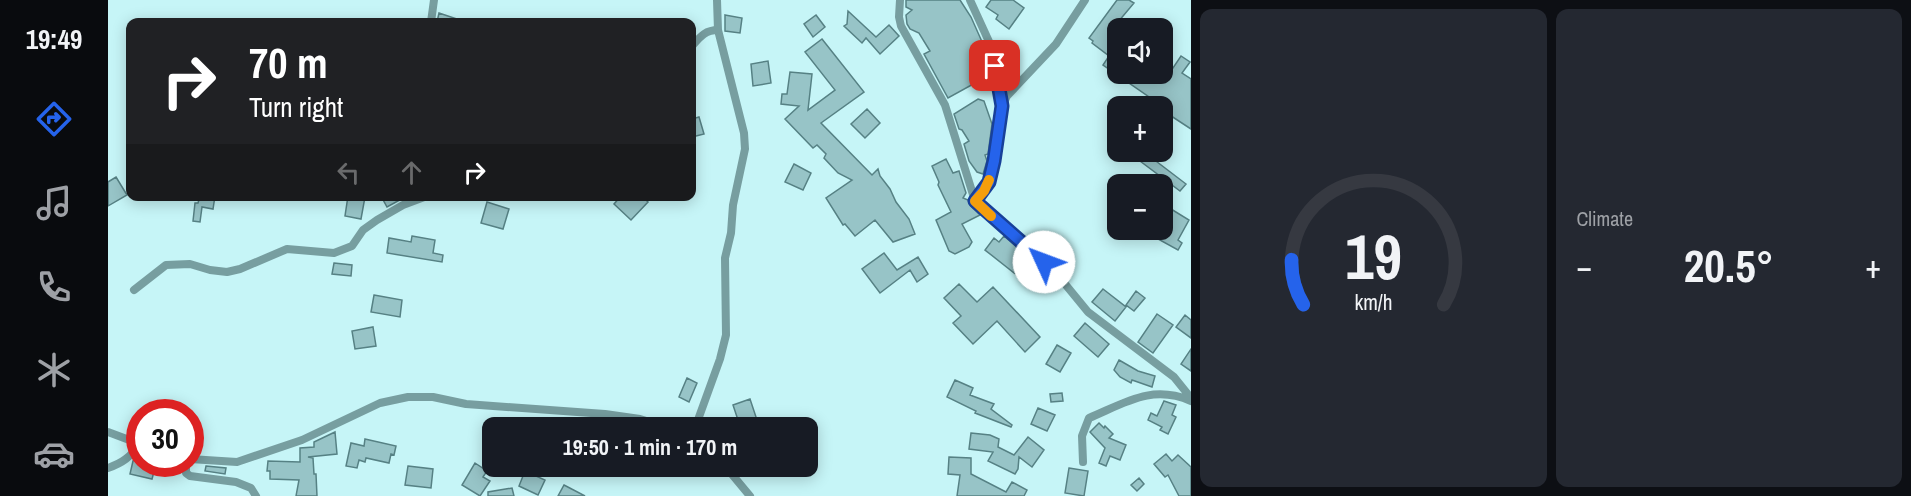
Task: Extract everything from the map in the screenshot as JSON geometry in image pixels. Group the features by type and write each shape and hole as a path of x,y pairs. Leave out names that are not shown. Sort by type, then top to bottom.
{"street":[{"path":"432,18 434,0"},
{"path":"699,417 720,359 726,335 726,258 745,149 744,133 717,30 717,0"},
{"path":"900,0 901,26 945,105 975,201 1056,273 1088,312 1174,377 1191,400"},
{"path":"970,0 992,46 1002,106 989,182 975,201"},
{"path":"1002,106 1020,81 1056,44 1085,0"},
{"path":"696,41 703,33 717,30"},
{"path":"134,290 166,264 190,264 227,272 240,269 287,249 334,252 352,246 363,230 403,205 414,201"},
{"path":"1083,462 1082,436 1089,418 1145,394 1162,394 1191,400"},
{"path":"204,460 237,462 302,440 380,403 408,397 433,397 466,404 626,417"},
{"path":"108,432 126,439"},
{"path":"108,468 126,459"},
{"path":"198,477 236,482 251,488 256,496"},
{"path":"734,477 750,496"}],"building":[{"path":"906,0 960,0 971,17 983,44 977,82 948,98 924,54 930,51 919,33 910,29 907,24 906,15 912,10 906,7"},
{"path":"991,0 1013,0 1024,8 1009,29 996,19 998,15 986,7"},
{"path":"1117,0 1129,0 1134,3 1121,18 1107,18 1107,54 1089,38"},
{"path":"848,11 876,37 889,25 899,36 880,54 866,38 862,43 844,26 847,24"},
{"path":"439,13 454,18 438,18"},
{"path":"725,15 742,18 740,33 725,31"},
{"path":"816,15 825,27 813,37 804,24"},
{"path":"822,39 864,92 821,123 872,175 878,169 896,202 909,219 915,234 893,242 875,220 855,236 845,224 843,225 826,198 852,180 838,173 824,158 826,154 817,145 813,148 785,119 799,106 781,104 782,94 787,94 790,72 812,74 808,110 835,90 805,52"},
{"path":"1181,56 1190,62 1182,73 1191,79 1191,129 1173,117 1173,96 1148,96 1130,84 1173,84 1173,68"},
{"path":"768,61 771,83 753,86 751,64"},
{"path":"978,99 984,101 992,124 983,174 977,172 969,161 964,144 969,141 959,129 954,114"},
{"path":"867,109 880,123 865,138 851,124"},
{"path":"699,117 704,134 696,136 696,118"},
{"path":"946,159 953,173 959,171 966,193 963,198 968,200 980,215 962,224 972,242 969,247 955,254 949,251 936,220 951,212 932,166"},
{"path":"1141,162 1157,162 1173,174 1157,174"},
{"path":"794,164 811,173 803,190 785,182"},
{"path":"1173,174 1186,184 1180,191 1173,186"},
{"path":"116,177 126,196 108,206 108,182"},
{"path":"199,201 214,201 213,209 202,207 200,222 193,221 195,203"},
{"path":"347,201 364,201 361,219 345,216"},
{"path":"384,201 398,201 387,207"},
{"path":"617,201 648,202 631,220 614,204"},
{"path":"487,202 509,209 503,229 481,223"},
{"path":"1173,210 1189,220 1178,240 1182,243 1178,250 1160,240 1173,240"},
{"path":"412,236 435,240 433,253 443,255 442,262 387,253 389,238 411,242"},
{"path":"1004,236 1041,268 1028,284 985,250 994,238 999,242"},
{"path":"884,253 897,270 918,257 928,274 917,282 910,270 880,293 862,269"},
{"path":"334,263 352,265 351,276 332,274"},
{"path":"959,284 977,302 993,287 1040,337 1025,352 997,321 973,344 953,323 961,316 944,298"},
{"path":"1103,289 1126,307 1115,321 1092,302"},
{"path":"1136,291 1145,298 1134,311 1126,305"},
{"path":"374,295 402,300 400,317 371,312"},
{"path":"1157,314 1173,325 1153,353 1138,342"},
{"path":"1185,315 1191,320 1191,338 1176,327"},
{"path":"1085,323 1109,344 1098,357 1074,336"},
{"path":"373,327 376,346 355,349 352,331"},
{"path":"1057,345 1071,353 1060,372 1046,364"},
{"path":"1191,349 1191,371 1181,364"},
{"path":"1119,360 1138,371 1155,376 1152,387 1132,380 1131,383 1120,377 1114,370"},
{"path":"687,378 697,383 689,402 679,397"},
{"path":"955,380 973,388 970,395 994,404 991,409 1012,425 1011,427 975,413 976,411 947,397"},
{"path":"1062,393 1063,401 1051,402 1050,394"},
{"path":"750,399 756,417 737,417 733,405"},
{"path":"1164,401 1176,405 1172,415 1176,417 1168,434 1160,430 1162,427 1148,420 1151,413 1157,416"},
{"path":"1038,408 1055,415 1047,431 1031,424"},
{"path":"1099,423 1113,434 1109,438 1126,445 1120,460 1110,456 1106,466 1099,463 1105,448 1090,432"},
{"path":"335,432 337,454 308,457 313,458 317,496 296,496 299,480 270,479 270,471 267,471 268,461 300,462 300,448 314,447 314,442"},
{"path":"971,433 990,435 999,439 998,447 1014,455 1028,437 1044,450 1032,467 1019,457 1015,474 988,461 993,452 969,449"},
{"path":"365,439 396,446 389,463 366,458 365,462 359,460 357,468 346,466 351,443 364,446"},
{"path":"1166,454 1172,461 1178,455 1191,467 1191,496 1179,496 1168,475 1165,477 1154,464"},
{"path":"949,457 971,458 971,474 1006,492 1012,482 1027,490 1024,496 957,496 960,475 948,474"},
{"path":"475,463 482,468 482,477 490,481 480,496 462,485"},
{"path":"206,466 226,468 225,474 205,471"},
{"path":"408,466 433,469 431,488 405,485"},
{"path":"1069,468 1088,471 1084,496 1065,493"},
{"path":"523,477 538,477 545,480 538,495 519,486"},
{"path":"1139,478 1144,484 1137,491 1131,485"},
{"path":"564,485 585,496 558,496"},
{"path":"512,488 514,496 488,496 488,492"}],"slow traffic":[{"path":"989,180 984,191 975,201 991,216"}],"route":[{"path":"995,66 1002,106 994,161 989,182 975,201 1044,262"}]}
